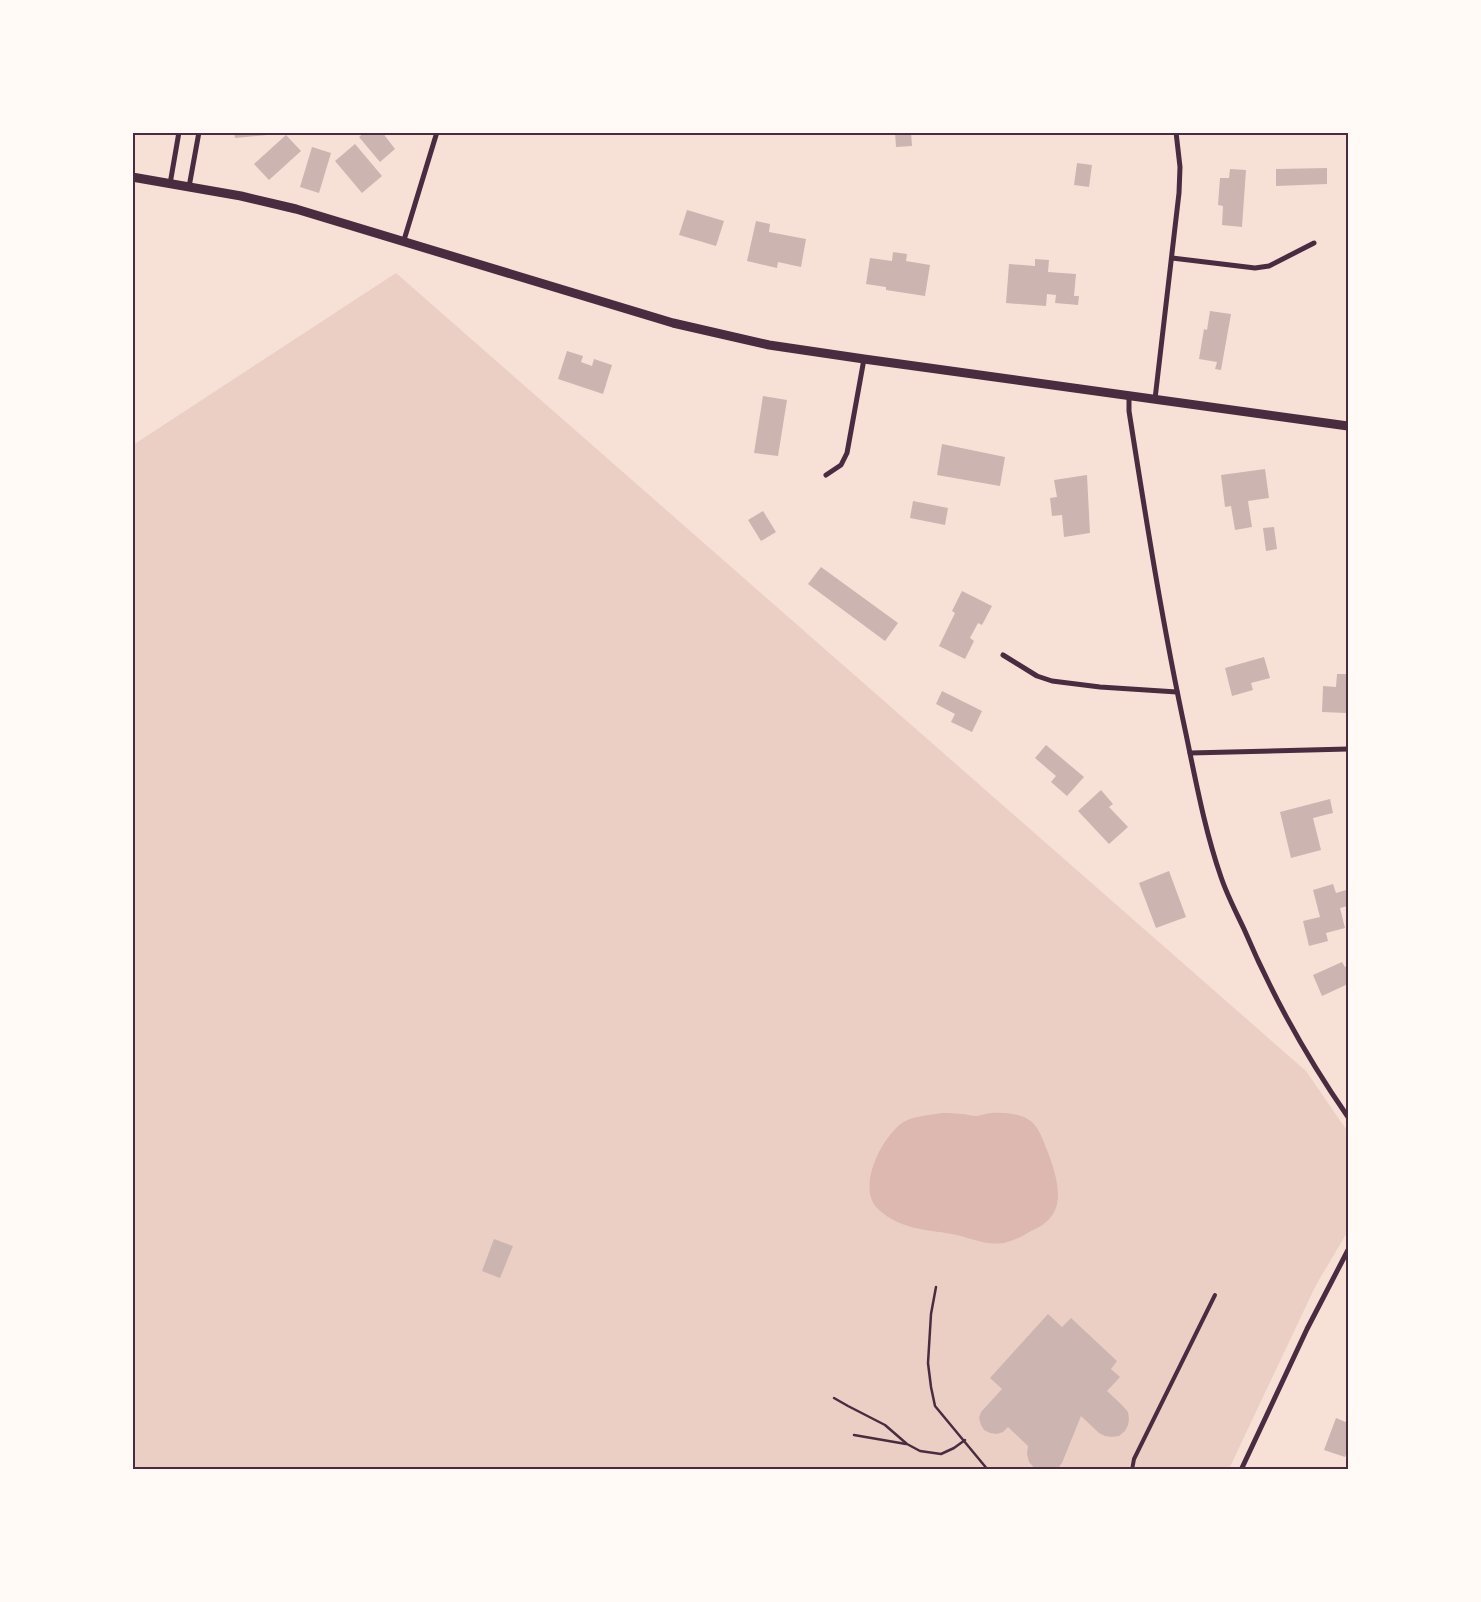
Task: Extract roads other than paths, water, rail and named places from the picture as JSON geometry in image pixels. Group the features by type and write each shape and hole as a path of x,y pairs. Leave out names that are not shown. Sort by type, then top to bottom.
{"street":[{"path":"170,184 179,132"},
{"path":"189,187 199,132"},
{"path":"404,240 437,132"},
{"path":"1155,399 1179,193 1180,167 1176,132"},
{"path":"132,177 241,196 296,208 673,323 769,345 1348,426"},
{"path":"1172,258 1255,268 1269,266 1314,243"},
{"path":"826,474 841,465 847,453 864,359"},
{"path":"1129,396 1130,420 1159,596 1177,692 1209,838 1222,879 1261,969 1292,1028 1329,1090 1348,1117"},
{"path":"1003,655 1037,676 1052,681 1100,687 1177,692"},
{"path":"1190,752 1348,749"},
{"path":"1242,1470 1307,1329 1348,1250"}],"lane":[{"path":"1132,1470 1134,1459 1215,1295"}]}
